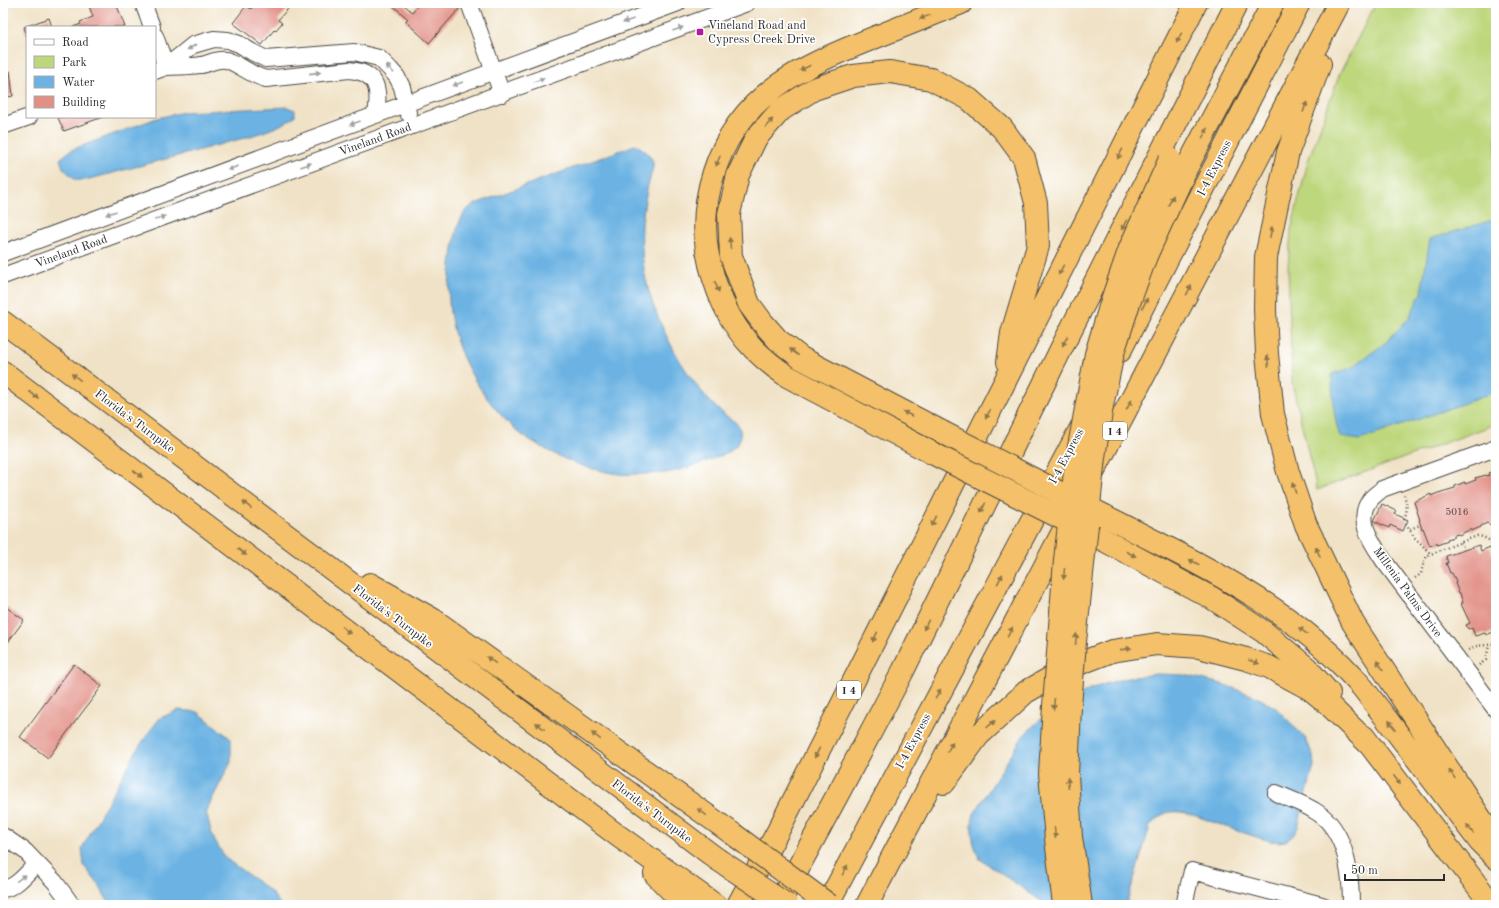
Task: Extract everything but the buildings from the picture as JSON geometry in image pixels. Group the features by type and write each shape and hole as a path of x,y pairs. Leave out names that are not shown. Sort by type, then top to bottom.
{"highway":[{"path":"961,3 821,59 795,73 765,95 739,122 718,159 710,186 706,214 706,240 710,267 726,310 739,331 753,349 787,376 932,453 1096,536 1212,598 1264,632 1312,673 1334,698 1492,905"},
{"name":"I 4","path":"738,905 778,831 1196,3"},
{"path":"778,905 848,777 903,671 1068,335 1236,3"},
{"path":"1081,905 1071,837 1067,775 1075,642 1094,457 1102,406 1113,354 1129,303 1178,163 1252,3"},
{"path":"1064,905 1050,774 1054,705 1065,560 1076,463 1096,354 1112,300 1133,241 1273,3"},
{"name":"I-4 Express","path":"828,905 1082,426 1298,3"},
{"path":"1335,11 1321,61 1288,152 1266,257 1265,309 1267,354 1273,414 1288,472 1306,525 1353,623 1496,842"},
{"name":"I 4","path":"867,905 1335,11"},
{"path":"1006,379 1012,333 1038,246 1036,203 1024,158 1002,128 969,99 930,79 890,72 853,76 814,89 781,110 756,138 738,175 729,214 731,256 749,304 763,324 778,340 801,358 1226,578 1278,610 1324,646 1344,665 1480,842 1496,858"},
{"name":"Florida's Turnpike","path":"3,322 716,859 787,905"},
{"path":"3,372 617,835 701,902"},
{"path":"300,546 434,620 734,834 828,905"},
{"path":"899,844 978,736 999,716 1026,692 1068,668 1112,651 1157,644 1200,648 1246,659 1269,667 1310,689 1326,702 1374,749"}],"street":[{"path":"143,3 152,26"},
{"path":"469,3 502,94"},
{"name":"Vineland Road","path":"3,253 678,3"},
{"name":"Vineland Road","path":"4,275 502,94 747,3"},
{"path":"161,69 193,45 214,39 228,40 239,44 266,59 354,52 379,58 397,77 402,87 405,104 412,126"},
{"path":"156,42 161,69"},
{"path":"245,70 252,52"},
{"path":"286,58 288,76"},
{"path":"161,69 200,65 217,60 225,60 256,77 266,79 349,70 360,71 368,75 376,87 378,97 376,115"},
{"path":"3,126 26,118"},
{"name":"Millenia Palms Drive","path":"1496,448 1382,490 1370,500 1365,512 1365,524 1371,541 1384,561 1496,710"},
{"path":"1276,793 1315,811 1326,819 1333,827 1344,852 1348,869 1351,884 1351,905"},
{"path":"3,836 25,851 55,882 72,905"},
{"path":"3,889 7,888 23,877 37,863"},
{"path":"1184,905 1192,871 1322,905"}],"path":[{"path":"1399,483 1406,500 1407,512 1404,519"},
{"path":"1406,524 1415,538 1430,554"},
{"path":"1410,529 1420,525"},
{"path":"1403,587 1421,574 1424,561 1430,554 1477,536 1484,536 1491,540 1496,549"},
{"path":"1461,542 1464,549"},
{"path":"1457,659 1474,646 1496,643"},
{"path":"1468,673 1486,660 1489,645"}],"green space":[{"path":"1376,3 1496,3 1496,424 1317,490 1292,383 1288,267 1291,230 1308,161 1340,73"}],"water":[{"path":"287,107 295,110 295,116 265,131 204,149 86,180 75,180 63,168 60,159 71,150 157,118 184,112"},
{"path":"635,145 646,152 653,163 642,226 643,262 650,296 664,332 683,365 713,405 739,426 740,433 740,439 734,448 723,455 681,469 664,473 650,474 623,474 596,470 552,453 517,431 501,416 487,398 464,360 456,340 451,319 449,297 454,240 463,215 470,208 475,204"},
{"path":"1496,219 1496,392 1360,440 1340,437 1333,406 1332,374 1351,368 1385,343 1409,318 1421,293 1430,239"},
{"path":"1157,674 1185,675 1222,684 1257,697 1276,708 1306,739 1313,756 1314,766 1298,827 1293,835 1284,841 1270,841 1182,812 1170,812 1161,815 1150,826 1126,905 1047,905 980,859 975,849 972,837 974,814 1023,736 1043,717 1088,690 1127,678"},
{"path":"179,710 198,712 231,739 231,762 206,811 212,835 225,858 270,891 281,905 110,905 99,885 84,866 82,848 137,750 160,718"}],"place":[{"name":"Vineland Road and Cypress Creek Drive","path":"700,32"}]}
